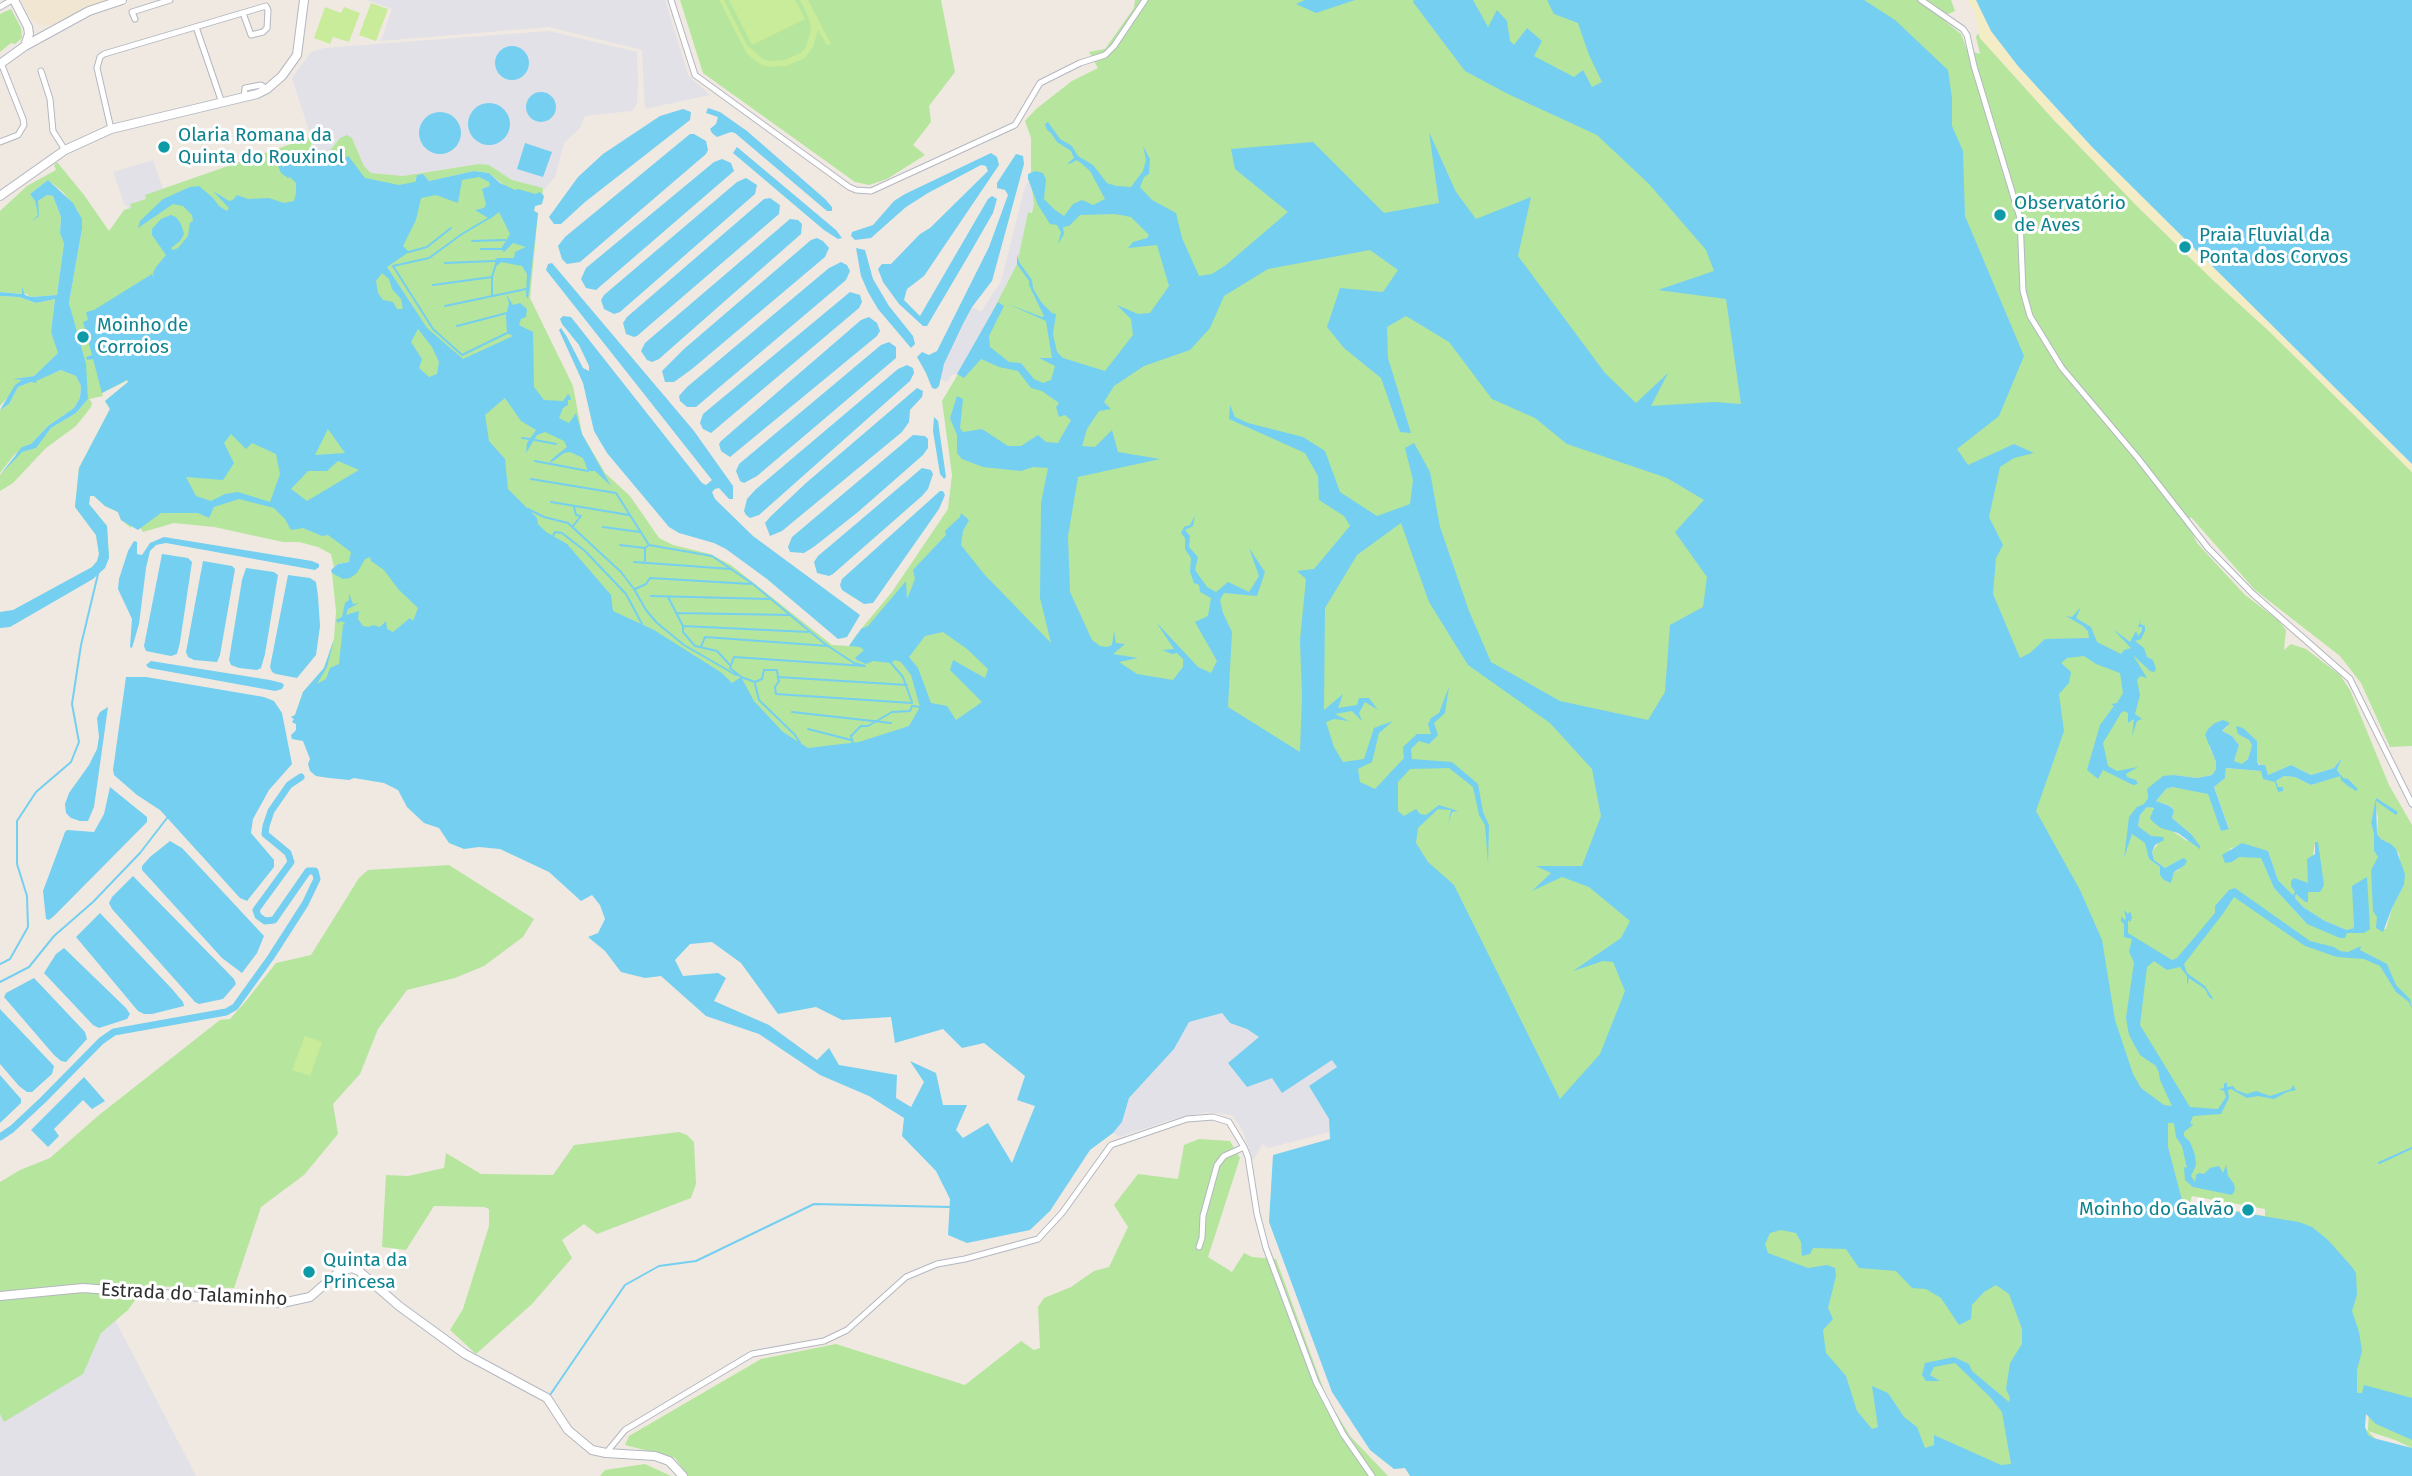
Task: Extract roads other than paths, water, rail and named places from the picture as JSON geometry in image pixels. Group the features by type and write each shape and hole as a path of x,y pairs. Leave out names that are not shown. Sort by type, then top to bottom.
{"main road":[{"path":"13,0 25,20 29,34 24,46"},
{"path":"1,63 24,46 89,11 122,0"},
{"path":"0,196 65,150 111,129 222,103 267,89 290,68 297,55 304,0"},
{"path":"25,20 36,29 51,31"},
{"name":"Estrada do Talaminho","path":"0,1296 83,1288 282,1303 310,1297 340,1271 352,1268 465,1354 547,1398 568,1430 592,1450 655,1456 669,1461 683,1476"}],"street":[{"path":"0,7 13,0"},
{"path":"135,19 132,12 170,0"},
{"path":"671,0 695,75 839,179 856,190 863,191 882,188 1015,125 1040,83 1080,63 1105,55 1145,0"},
{"path":"1921,0 1963,29 1967,35 2020,218 2023,291 2030,316 2062,368 2137,457 2208,548 2253,594 2350,679 2412,804"},
{"path":"111,129 97,68 100,57 104,54 266,6 267,28 263,33 251,35 243,13"},
{"path":"196,27 222,103"},
{"path":"0,142 18,135 23,125 1,63"},
{"path":"41,71 50,99 53,131 65,150"},
{"path":"606,1453 625,1430 752,1354 824,1340 847,1330 906,1277 937,1264 1038,1239 1062,1213 1111,1145 1187,1119 1213,1117 1229,1122 1244,1147 1266,1248 1316,1382 1343,1434 1372,1476"},
{"path":"1199,1247 1203,1216 1217,1165 1224,1156 1244,1147"}],"water":[{"path":"1305,0 1355,0 1316,13 1296,4"},
{"path":"1473,0 1488,27 1497,10 1507,21 1510,41 1514,45 1527,28 1542,41 1534,56 1574,77 1583,70 1592,87 1602,82 1578,23 1554,14 1547,0 1864,0 1895,20 1948,70 1952,126 1963,151 1965,216 2024,356 1999,416 1957,449 1968,465 2014,444 2034,453 2014,458 2000,467 1989,517 2003,545 1996,558 1993,594 2020,658 2045,639 2089,638 2088,631 2083,626 2066,616 2072,617 2081,607 2076,618 2091,627 2097,642 2121,654 2131,648 2113,629 2130,642 2136,631 2138,636 2142,631 2142,627 2138,627 2141,619 2140,624 2145,626 2145,631 2141,639 2135,641 2144,648 2147,657 2153,660 2156,669 2154,672 2150,671 2133,655 2147,678 2140,676 2137,680 2140,695 2135,714 2142,719 2137,721 2132,736 2134,719 2128,723 2128,713 2124,711 2103,743 2108,766 2117,771 2138,767 2126,774 2136,780 2138,784 2133,785 2103,770 2098,779 2087,770 2100,725 2114,706 2111,704 2117,703 2123,693 2120,673 2096,664 2084,656 2067,658 2061,663 2071,672 2069,683 2059,694 2064,731 2036,811 2080,890 2102,940 2115,1020 2133,1074 2141,1088 2164,1105 2172,1106 2156,1066 2140,1055 2129,1035 2126,1018 2134,962 2129,952 2132,939 2124,937 2121,916 2125,920 2124,910 2128,914 2130,911 2132,918 2130,922 2128,920 2128,933 2172,960 2177,958 2215,913 2215,906 2229,890 2235,888 2310,941 2348,952 2361,946 2360,950 2387,964 2396,985 2410,999 2412,1009 2409,1002 2396,992 2380,966 2364,959 2337,957 2305,946 2234,897 2184,964 2187,973 2205,986 2214,1000 2205,989 2189,978 2187,986 2187,976 2180,967 2167,970 2154,961 2147,967 2140,1025 2190,1107 2218,1109 2226,1097 2224,1091 2219,1089 2224,1088 2224,1083 2227,1082 2227,1087 2233,1086 2247,1094 2256,1091 2270,1096 2291,1089 2293,1085 2296,1090 2274,1099 2258,1096 2247,1098 2228,1090 2229,1098 2221,1114 2193,1116 2190,1124 2194,1124 2184,1132 2195,1155 2196,1165 2191,1176 2195,1182 2199,1173 2204,1174 2210,1168 2219,1166 2223,1173 2226,1165 2228,1176 2234,1184 2232,1195 2193,1187 2185,1180 2184,1167 2187,1168 2182,1146 2176,1137 2174,1123 2168,1123 2168,1147 2182,1200 2188,1204 2299,1222 2312,1227 2328,1240 2352,1267 2356,1273 2357,1295 2352,1311 2362,1351 2357,1370 2357,1393 2362,1393 2364,1385 2412,1398 2412,1440 2376,1424 2366,1414 2365,1427 2368,1435 2373,1438 2412,1448 2412,1476 1410,1476 1405,1468 1394,1469 1370,1450 1332,1392 1269,1222 1273,1155 1330,1139 1329,1119 1309,1086 1337,1067 1332,1060 1282,1093 1272,1078 1247,1087 1228,1063 1259,1037 1230,1023 1222,1013 1189,1022 1174,1049 1129,1098 1122,1122 1113,1133 1090,1150 1050,1211 1030,1230 967,1243 948,1235 950,1199 936,1171 902,1136 904,1118 869,1096 820,1075 759,1034 706,1016 661,976 645,978 621,972 605,951 588,937 598,933 605,919 600,905 592,895 581,901 549,872 500,849 464,849 449,843 439,828 424,823 407,807 398,790 384,783 316,776 310,771 310,759 303,741 292,739 296,724 291,717 295,715 303,692 324,668 334,639 327,667 317,684 326,679 330,668 339,664 345,623 338,623 336,620 342,617 349,593 353,604 359,603 348,609 346,615 359,611 358,619 363,626 380,627 386,621 387,629 393,632 410,618 413,621 418,608 370,557 365,559 357,573 343,579 331,570 338,564 349,562 351,552 328,535 322,536 303,528 291,530 274,508 239,499 214,507 209,518 198,513 161,513 138,530 121,520 118,512 90,496 89,504 107,526 109,558 105,568 93,579 10,627 0,628 0,612 13,610 92,567 97,561 99,554 96,535 75,507 79,468 110,409 105,401 128,382 127,380 102,393 93,359 87,360 86,357 92,355 83,322 88,320 86,312 94,310 152,274 154,279 156,267 166,255 152,235 152,229 161,219 171,215 181,224 184,234 171,248 173,250 188,236 190,223 193,221 192,215 183,206 173,204 138,228 140,221 163,199 190,187 199,186 227,211 229,208 213,191 229,201 237,195 248,199 269,198 284,203 294,201 296,183 281,173 277,163 284,168 283,158 286,156 292,166 292,163 302,159 306,162 327,158 335,165 343,163 347,156 365,178 399,185 415,182 417,175 423,174 429,181 474,171 489,173 500,183 515,190 535,194 540,192 544,196 542,204 535,206 534,211 538,213 528,299 527,274 522,266 501,262 497,266 494,261 497,258 514,258 515,252 526,247 513,243 504,252 501,249 510,234 499,212 490,219 475,210 484,208 486,204 482,189 490,186 489,182 479,177 462,180 458,203 436,195 421,198 416,220 403,246 409,252 387,267 427,328 463,359 513,336 507,333 506,316 509,303 506,294 513,305 520,303 527,309 526,317 521,319 519,325 533,332 534,387 544,400 563,401 568,394 570,396 571,400 568,400 568,405 563,408 559,418 569,423 576,413 582,434 611,486 595,471 588,471 583,458 570,452 564,453 549,464 567,447 564,441 545,432 537,435 526,453 527,443 536,430 521,421 505,398 485,415 489,441 505,459 508,489 537,518 538,524 546,532 567,544 611,595 613,611 654,630 722,673 732,683 741,677 754,701 783,732 808,748 859,742 909,726 920,707 911,675 901,662 895,660 891,663 873,661 866,664 857,660 855,658 864,650 849,646 861,629 868,626 906,581 907,599 915,579 913,570 946,535 945,531 961,513 969,520 963,531 961,545 984,574 1051,643 1040,598 1041,503 1048,468 1033,467 1021,471 983,467 962,459 957,453 957,435 950,418 957,396 963,399 960,428 963,432 982,429 1008,446 1021,446 1038,435 1046,442 1058,443 1071,420 1065,415 1059,417 1056,407 1059,403 1042,391 1031,388 1018,371 981,359 964,378 957,374 998,302 1004,306 989,336 990,347 1009,362 1021,363 1034,379 1043,383 1051,380 1055,366 1039,358 1052,358 1046,321 1008,304 1044,316 1029,281 1017,264 1017,254 1041,302 1056,314 1053,334 1057,352 1063,358 1105,371 1133,335 1131,319 1117,305 1138,314 1150,313 1169,286 1157,245 1128,248 1133,242 1149,235 1131,217 1115,214 1080,215 1069,226 1063,227 1064,234 1058,244 1061,232 1057,225 1050,224 1038,205 1028,174 1035,171 1043,173 1046,179 1044,199 1064,216 1073,204 1082,200 1093,205 1105,199 1090,171 1076,160 1067,164 1074,158 1071,151 1057,142 1047,130 1045,124 1048,122 1060,139 1072,146 1078,156 1093,165 1107,183 1116,186 1131,187 1143,171 1146,160 1143,146 1150,159 1149,174 1144,177 1140,187 1152,200 1176,213 1182,238 1199,276 1212,274 1226,265 1288,212 1235,169 1231,149 1313,142 1384,213 1439,203 1429,132 1456,192 1476,219 1531,197 1518,256 1605,373 1636,403 1668,373 1651,406 1714,402 1741,404 1726,299 1658,290 1714,271 1706,250 1649,184 1597,135 1465,71 1413,2","holes":["1370,250 1398,270 1383,292 1340,288 1327,327 1344,348 1381,378 1400,432 1411,433 1388,358 1387,327 1406,316 1449,342 1492,399 1535,418 1567,444 1667,478 1704,500 1675,532 1707,577 1703,607 1670,625 1665,692 1648,720 1560,701 1491,662 1469,611 1440,527 1430,472 1414,443 1405,448 1413,480 1410,504 1377,516 1340,492 1325,451 1303,437 1235,417 1230,405 1229,419 1305,453 1318,476 1319,500 1344,516 1350,526 1314,569 1297,571 1306,579 1300,640 1300,752 1228,707 1232,632 1220,600 1224,593 1257,596 1265,572 1249,548 1259,576 1249,592 1228,582 1216,592 1207,587 1195,570 1198,557 1189,547 1190,536 1185,530 1193,526 1195,515 1190,525 1184,527 1181,533 1185,538 1185,549 1191,558 1190,572 1194,583 1199,585 1200,592 1211,598 1208,616 1195,622 1217,661 1211,673 1198,667 1156,622 1174,649 1162,650 1177,653 1183,659 1183,667 1173,680 1137,674 1119,662 1138,658 1113,654 1125,644 1116,643 1114,631 1112,645 1100,646 1092,640 1070,592 1068,536 1078,477 1160,459 1118,452 1112,430 1095,447 1082,446 1087,429 1099,411 1111,409 1104,402 1114,386 1144,366 1190,350 1210,328 1224,296 1268,269","382,273 389,279 392,289 401,299 403,309 397,309 393,302 383,300 378,293 376,281","418,329 432,347 439,362 437,374 429,377 419,368 422,359 411,342","328,429 345,453 315,455","231,434 246,449 252,443 276,454 280,474 270,502 238,492 225,494 211,501 196,496 186,477 223,480 234,463 224,443","338,461 359,470 307,501 291,489 308,471 327,471","1401,523 1429,602 1468,665 1550,723 1592,769 1601,816 1582,866 1536,866 1551,873 1532,891 1562,877 1589,887 1630,921 1621,938 1573,971 1603,961 1613,962 1625,991 1600,1054 1560,1099 1454,885 1428,862 1416,843 1418,828 1438,809 1451,810 1448,824 1452,812 1458,811 1439,805 1426,815 1420,814 1416,809 1404,816 1398,811 1398,782 1410,769 1449,768 1473,787 1479,815 1485,825 1488,863 1489,825 1483,812 1478,784 1452,762 1412,759 1411,749 1419,741 1429,744 1438,735 1434,723 1445,713 1449,687 1439,713 1431,718 1428,724 1431,734 1417,734 1403,747 1404,758 1375,789 1360,782 1358,769 1372,762 1379,733 1393,721 1374,728 1364,759 1343,762 1334,747 1326,722 1334,719 1349,721 1335,714 1352,711 1362,721 1359,713 1365,702 1378,710 1369,698 1359,698 1357,705 1338,708 1343,694 1324,710 1325,608 1357,555","943,632 967,649 988,669 985,678 953,660 950,670 982,702 956,720 947,706 931,703 918,668 909,657 925,636","712,942 741,963 778,1014 816,1007 842,1020 891,1017 895,1043 943,1029 962,1048 984,1043 1025,1076 1017,1100 1035,1106 1012,1163 988,1123 963,1138 956,1130 967,1105 943,1105 936,1073 910,1061 924,1082 911,1107 896,1098 897,1075 839,1065 829,1048 817,1060 769,1025 714,1001 726,978 718,973 683,976 675,960 690,944","1781,1230 1796,1233 1801,1242 1802,1256 1810,1254 1813,1248 1846,1249 1859,1268 1896,1271 1912,1288 1926,1289 1941,1298 1959,1325 1971,1319 1972,1305 1984,1292 1996,1285 2009,1294 2022,1329 2022,1344 2010,1363 2006,1389 2009,1402 1972,1371 1969,1364 1954,1357 1925,1363 1922,1375 1926,1381 1940,1381 1930,1375 1934,1367 1955,1363 1990,1397 2002,1412 2011,1464 2001,1465 1934,1435 1934,1445 1925,1448 1917,1427 1904,1417 1888,1393 1872,1386 1878,1427 1872,1429 1857,1411 1846,1376 1826,1353 1823,1330 1833,1319 1828,1308 1836,1276 1835,1268 1827,1265 1808,1268 1768,1253 1765,1244 1770,1233"]},
{"path":"1976,0 2412,0 2412,464 2093,148 2018,66 1991,31"},
{"path":"512,46 524,51 529,63 524,75 512,80 500,75 495,63 500,51"},
{"path":"541,92 552,96 556,107 552,118 541,122 530,118 526,107 530,96"},
{"path":"489,103 504,109 510,124 504,139 489,145 474,139 468,124 474,109"},
{"path":"708,108 720,112 747,131 825,199 832,211 827,211 735,133 717,137 712,133 710,129 716,124 718,117 706,113"},
{"path":"683,109 691,112 690,120 561,224 554,224 549,217 578,177 603,154 660,116"},
{"path":"440,112 455,118 461,133 455,148 440,154 425,148 419,133 425,118"},
{"path":"690,134 706,141 706,154 580,262 567,264 562,259 558,246 565,237"},
{"path":"525,143 552,152 543,177 517,169"},
{"path":"737,147 836,230 842,238 838,239 824,230 733,153"},
{"path":"991,153 997,157 999,165 924,276 907,289 904,300 920,316 988,199 992,196 997,199 993,213 970,253 927,326 923,326 899,304 883,282 878,269 882,264 891,264 920,234 930,228 988,171 986,166 981,165 928,193 906,207 871,238 855,240 851,236 852,232 873,225 894,201 905,194"},
{"path":"1016,154 1023,156 1024,164 992,281 963,324 944,364 939,386 932,388 917,357 922,352 929,355 937,351 989,247 1008,195 1005,190 997,188 997,183"},
{"path":"722,159 731,163 734,171 596,290 586,288 581,279 586,268 714,162"},
{"path":"746,178 757,185 755,194 620,312 614,314 604,309 601,300 604,295 737,182"},
{"path":"48,180 73,203 82,219 69,303 86,364 88,399 76,413 51,428 36,448 22,452 0,475 22,447 31,444 48,426 74,408 80,398 81,386 76,376 61,370 36,381 37,383 31,382 18,387 9,404 0,410 15,385 22,380 13,379 34,376 58,353 51,332 55,299 36,303 19,297 0,296 0,292 22,294 22,287 25,295 31,297 57,295 64,243 60,233 61,217 53,196 47,195 38,201 39,216 31,222 38,215 35,201 30,194"},
{"path":"770,198 780,205 779,214 637,336 626,334 623,323 627,317 764,199"},
{"path":"790,219 798,220 802,224 801,234 659,359 652,362 647,360 641,351 645,343"},
{"path":"817,238 829,248 825,257 692,369 674,382 665,382 662,371 684,349 811,240"},
{"path":"856,248 865,250 873,279 889,306 913,336 915,344 911,348 878,309 868,292 861,276"},
{"path":"841,262 847,265 850,271 846,280 696,407 687,407 680,401 679,396 687,387 829,268"},
{"path":"552,263 694,431 733,486 733,499 729,499 719,488 712,492 715,499 753,536 860,615 847,637 838,639 767,579 726,549 669,527 607,453 594,431 583,383 559,330 561,328 583,368 589,371 589,366 579,345 562,324 560,319 563,316 571,317 702,483 706,485 712,480 546,270 548,264"},
{"path":"850,292 860,295 862,302 859,308 711,433 703,429 700,423 703,414"},
{"path":"869,317 877,323 880,331 877,336 730,457 721,451 721,441 861,320"},
{"path":"889,342 896,347 896,358 757,476 744,483 740,481 736,471 739,464 881,345"},
{"path":"907,365 913,368 914,373 910,381 759,515 750,518 746,515 744,511 747,499 755,490 898,369"},
{"path":"917,388 923,391 922,397 910,410 909,422 902,432 782,531 770,536 765,523 770,517"},
{"path":"934,417 938,421 946,477 944,479 940,474 933,431"},
{"path":"913,435 925,436 928,439 928,448 923,455 815,546 804,553 790,552 788,547 792,537"},
{"path":"922,468 931,470 933,474 928,489 922,496 833,574 829,576 817,573 814,562 818,556"},
{"path":"940,491 945,495 939,509 873,603 864,604 842,590 842,579"},
{"path":"164,537 312,561 319,564 319,567 315,570 166,543 156,545 150,551 146,568 139,624 132,648 132,619 118,589 119,579 134,541 137,542 137,554 142,555 150,543"},
{"path":"162,554 188,558 192,562 180,642 177,654 171,656 146,651 144,646"},
{"path":"203,561 232,566 235,569 217,662 194,660 188,657 186,652"},
{"path":"246,568 278,575 265,654 261,668 257,670 239,668 231,665 229,660"},
{"path":"288,575 310,578 316,582 318,596 320,626 316,655 297,678 276,674 270,667"},
{"path":"151,661 270,680 284,685 282,689 275,691 149,668 146,665"},
{"path":"126,677 146,677 264,697 274,701 282,713 292,764 269,790 253,819 251,833 274,860 274,867 247,901 240,898 160,810 114,775"},
{"path":"108,707 94,807 88,821 80,821 66,813 65,804 97,749 97,718 100,712"},
{"path":"2223,720 2230,723 2222,731 2232,736 2239,745 2234,761 2242,764 2248,759 2252,745 2238,734 2236,726 2243,728 2257,741 2257,761 2259,765 2265,765 2268,775 2291,765 2311,775 2334,768 2342,758 2337,770 2358,789 2356,791 2348,786 2340,776 2311,785 2295,777 2284,776 2276,781 2278,787 2283,787 2283,791 2278,792 2275,782 2263,779 2261,771 2226,768 2225,778 2214,787 2229,829 2221,831 2208,794 2172,787 2166,789 2156,801 2174,810 2172,818 2191,834 2200,846 2200,849 2178,833 2161,828 2153,822 2150,818 2154,808 2147,807 2140,815 2138,826 2151,836 2163,837 2164,840 2155,845 2152,852 2154,860 2165,868 2184,858 2187,861 2174,872 2171,883 2164,880 2160,875 2160,867 2149,859 2145,843 2132,834 2124,858 2129,817 2148,798 2147,789 2163,776 2197,778 2212,775 2216,762 2205,735 2215,723"},
{"path":"110,787 147,817 147,822 54,916 46,919 43,891 65,832 94,832 104,814"},
{"path":"2376,798 2398,812 2396,815 2376,801 2377,834 2396,849 2405,874 2404,885 2383,932 2376,928 2377,917 2373,911 2371,870 2378,857 2374,851 2371,823"},
{"path":"170,841 182,848 264,936 257,953 242,973 222,958 142,870 150,857"},
{"path":"2315,842 2318,842 2324,885 2320,892 2308,892 2308,902 2296,894 2295,898 2303,907 2325,921 2347,930 2354,928 2352,886 2367,877 2370,929 2364,933 2347,933 2345,938 2340,938 2307,924 2274,888 2261,858 2239,857 2225,863 2222,855 2242,843 2268,851 2278,880 2293,895 2295,892 2291,881 2294,878 2308,883 2307,859 2315,854"},
{"path":"133,876 234,979 236,984 223,999 199,1004 195,1002 112,909 109,903 112,897"},
{"path":"100,913 172,989 184,1006 152,1014 138,1011 76,937"},
{"path":"64,948 126,1008 130,1014 127,1019 99,1028 93,1025 44,973 56,954"},
{"path":"34,978 85,1032 87,1039 66,1062 54,1055 4,997 6,993"},
{"path":"0,1009 54,1066 52,1074 32,1092 19,1086 0,1064"},
{"path":"0,1075 21,1099 21,1103 0,1123"},
{"path":"84,1077 105,1101 92,1109 83,1100 54,1129 59,1136 48,1147 31,1130"}],"waterway":[{"path":"489,218 429,258 393,266 433,329 462,355 507,333"},
{"path":"409,252 427,247 451,228"},
{"path":"472,241 505,240"},
{"path":"481,249 501,249"},
{"path":"445,263 494,261"},
{"path":"492,295 492,277 496,264"},
{"path":"433,285 492,277"},
{"path":"445,306 526,289"},
{"path":"457,326 507,313"},
{"path":"522,438 530,439"},
{"path":"535,440 556,444"},
{"path":"535,461 588,471"},
{"path":"531,479 616,493 649,545 712,556 753,584 825,644 854,663 865,666 734,657 730,668 741,677"},
{"path":"551,502 629,515"},
{"path":"573,526 581,516 576,515 574,507"},
{"path":"528,509 544,517 568,523 621,572 657,623 684,645 736,675"},
{"path":"603,527 640,532"},
{"path":"553,536 555,532 562,533 585,551 626,594 642,624"},
{"path":"620,545 645,548 649,545"},
{"path":"645,549 645,561"},
{"path":"634,562 731,569"},
{"path":"0,964 10,959 28,927 27,896 17,864 17,821 36,792 71,762 79,742 72,704 81,645 98,574"},
{"path":"635,589 646,584 650,578 751,584"},
{"path":"651,596 769,599"},
{"path":"668,597 683,626 683,632 695,646 717,651 730,665"},
{"path":"676,613 790,615"},
{"path":"683,626 808,632"},
{"path":"701,647 705,637 828,646"},
{"path":"891,663 903,677 912,702"},
{"path":"741,677 755,682 762,679 764,670 777,670 778,677 907,685"},
{"path":"778,678 776,694 912,703"},
{"path":"755,684 759,700 800,743"},
{"path":"853,743 851,736 861,726 868,726 892,712 910,711 912,706"},
{"path":"913,706 920,707"},
{"path":"792,712 891,723"},
{"path":"808,729 851,740"},
{"path":"0,1137 12,1129 101,1041 114,1032 226,1012 235,1007 305,904 317,879 315,871 308,871 274,920 265,921 258,916 256,910 291,862 288,853 265,834 266,826 271,811 289,785 301,777"},
{"path":"0,982 29,967 54,936 93,902 140,853 167,818"},
{"path":"2379,1163 2412,1148"},
{"path":"550,1395 625,1285 659,1266 696,1261 814,1204 950,1207"}],"place":[{"name":"Olaria Romana da Quinta do Rouxinol","path":"164,147"},
{"name":"Observatório de Aves","path":"2000,215"},
{"name":"Praia Fluvial da Ponta dos Corvos","path":"2185,247"},
{"name":"Moinho de Corroios","path":"83,337"},
{"name":"Moinho do Galvão","path":"2248,1210"},
{"name":"Quinta da Princesa","path":"309,1272"}]}
